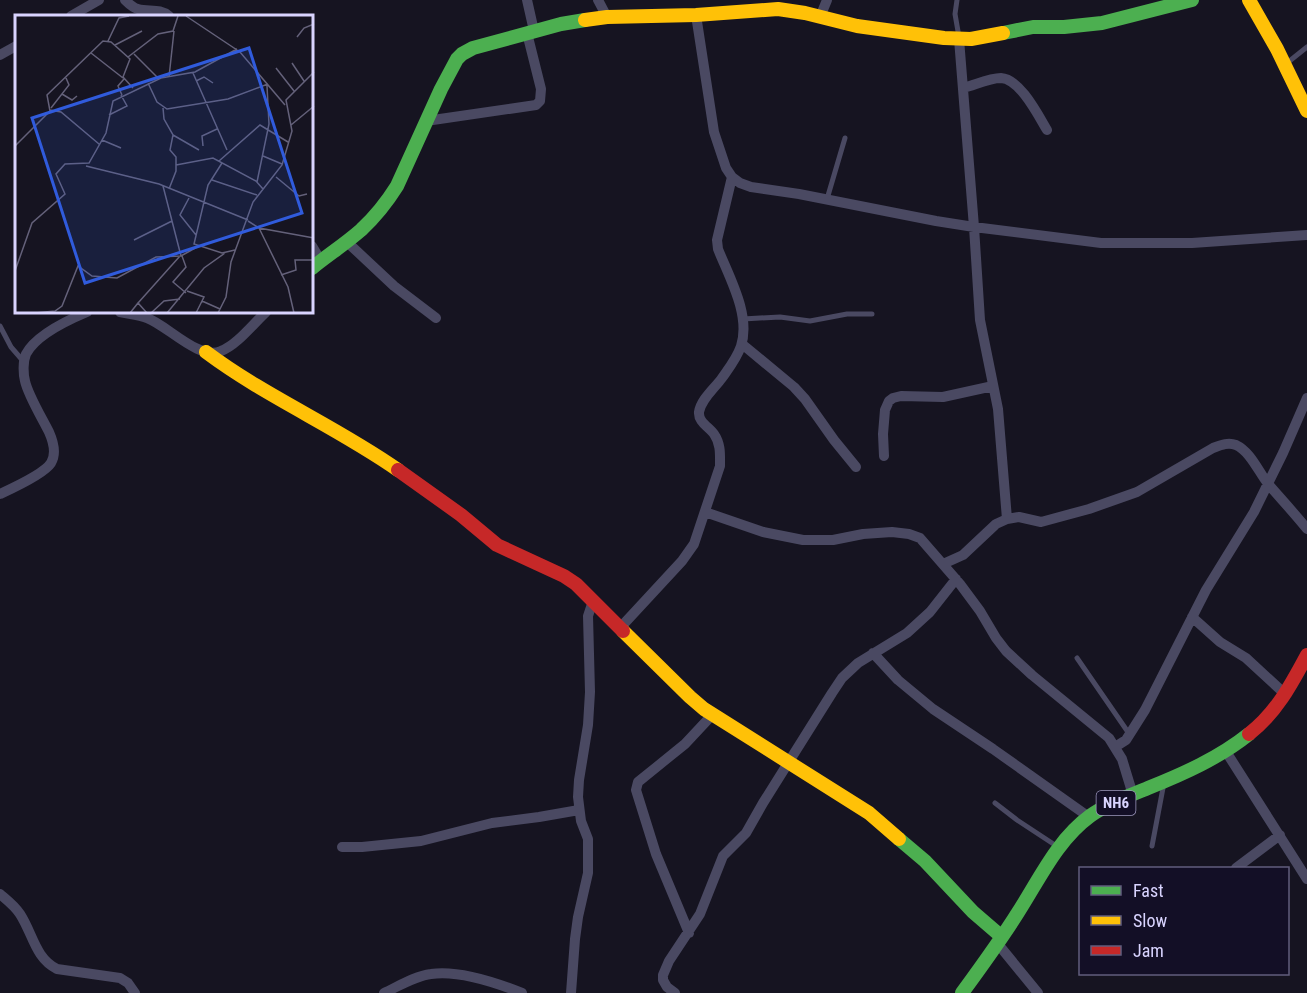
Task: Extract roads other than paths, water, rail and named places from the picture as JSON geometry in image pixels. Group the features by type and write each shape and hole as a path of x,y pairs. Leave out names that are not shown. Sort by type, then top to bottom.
{"main road":[{"path":"316,265 363,229 388,200 397,186 457,59 473,48 561,24 607,17 696,15 765,5 857,26 971,39 1033,27 1102,23 1192,0"},
{"path":"1248,0 1307,111"},
{"path":"206,352 248,381 355,441 443,501 497,545 564,576 576,584 690,697 869,813 925,861 1000,940"},
{"name":"NH6","path":"962,993 1000,940 1058,847 1072,832 1089,817 1186,771 1249,734 1268,717 1285,694 1307,655"}],"street":[{"path":"73,15 99,0"},
{"path":"125,0 139,9 158,10 168,15"},
{"path":"426,121 536,105 540,101 541,89 527,0"},
{"path":"598,0 607,17"},
{"path":"820,17 828,0"},
{"path":"696,15 714,132 726,168 732,177 751,187 827,199 974,228 1101,243 1192,243 1307,235"},
{"path":"959,39 980,320 998,409 1007,519"},
{"path":"0,55 15,47"},
{"path":"963,88 999,78 1011,81 1032,106 1047,130"},
{"path":"620,628 682,561 694,544 720,466 718,441 714,433 699,417 699,410 737,355 742,344 743,319 740,303 718,249 717,240 732,177"},
{"path":"347,242 394,286 436,318"},
{"path":"0,494 46,469 52,460 54,450 52,438 26,383 25,355 52,329 83,314"},
{"path":"129,314 148,318 190,345 215,353 231,346 264,314"},
{"path":"742,344 794,387 856,467"},
{"path":"884,456 885,410 893,398 901,396 943,397 993,386"},
{"path":"1115,747 1126,740 1145,710 1206,590 1254,512 1307,398"},
{"path":"943,564 963,555 996,524 1007,519 1019,517 1041,522 1099,506 1137,492 1213,448 1231,443 1239,446 1249,456 1268,484 1307,529"},
{"path":"705,512 763,532 803,540 833,540 863,534 892,532 920,538 956,579 1006,651 1109,738 1122,759 1133,795"},
{"path":"673,993 663,980 663,975 669,961 700,915 723,856 746,833 768,793 842,678 858,663 908,633 930,612 956,579"},
{"path":"571,993 578,917 588,873 588,839 579,810 579,780 588,725 590,692 588,616 592,601"},
{"path":"1192,617 1220,642 1246,658 1285,694"},
{"path":"873,653 898,680 933,709 1089,817"},
{"path":"689,933 656,854 636,790 638,782 686,744 713,714"},
{"path":"1225,750 1307,879"},
{"path":"342,847 421,841 492,823 579,810"},
{"path":"1237,867 1280,836"},
{"path":"0,894 18,911 42,958 49,966 120,978 128,983 135,993"},
{"path":"1000,940 1038,993"},
{"path":"384,993 417,977 448,974 492,982 522,993"}],"lane":[{"path":"957,0 955,14 959,39"},
{"path":"1284,65 1307,47"},
{"path":"827,199 845,138"},
{"path":"743,319 780,317 810,321 847,314 872,314"},
{"path":"0,326 11,347 24,362"},
{"path":"1077,658 1130,735"},
{"path":"1152,846 1165,780"},
{"path":"994,804 1058,847"}]}
